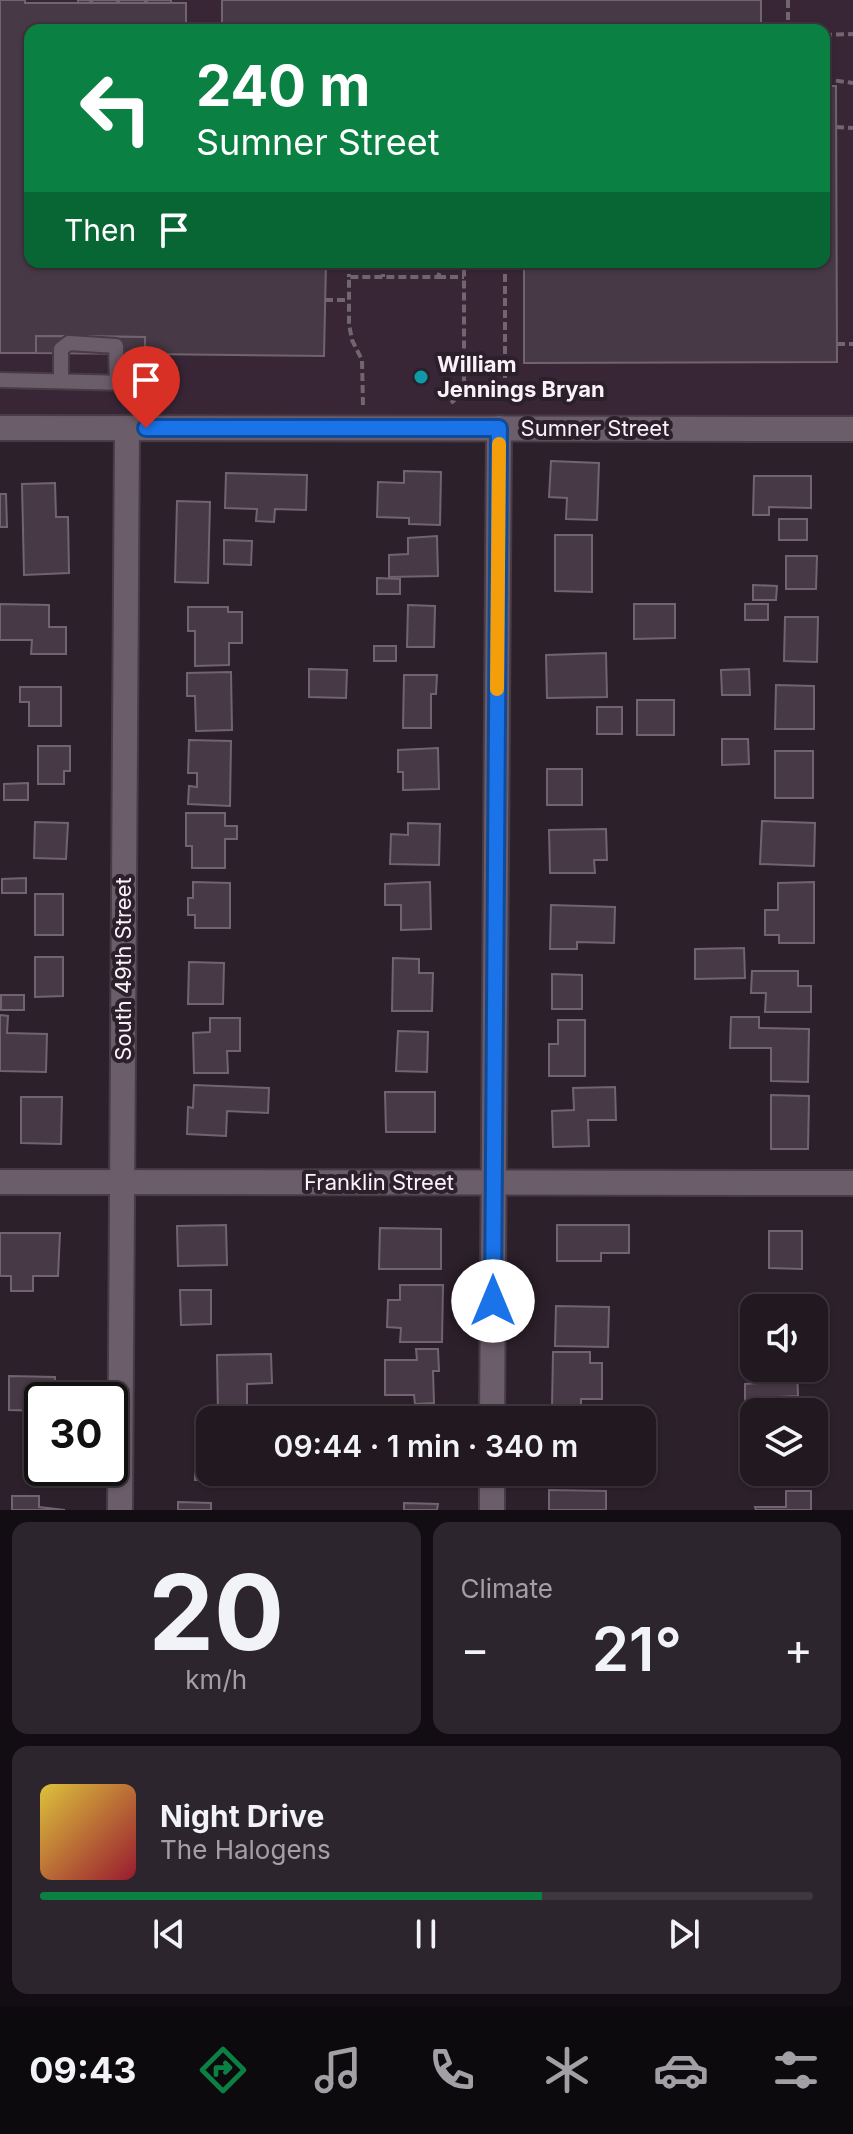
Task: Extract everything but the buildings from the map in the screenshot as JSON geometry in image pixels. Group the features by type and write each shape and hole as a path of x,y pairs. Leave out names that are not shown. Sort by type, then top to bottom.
{"street":[{"name":"Sumner Street","path":"0,428 853,429"},
{"name":"South 49th Street","path":"120,1510 122,1182 136,428"},
{"path":"492,1406 499,428"},
{"name":"Franklin Street","path":"0,1182 853,1183"},
{"path":"492,1486 492,1510"}],"lane":[{"path":"61,381 61,349 69,343 116,346 117,381"},
{"path":"0,380 117,381 134,386 142,395 136,428"}],"path":[{"path":"788,0 788,24"},
{"path":"830,35 853,34"},
{"path":"830,80 853,83"},
{"path":"836,127 853,128"},
{"path":"348,268 350,331 362,360 363,405"},
{"path":"383,268 383,277"},
{"path":"438,277 441,268"},
{"path":"449,405 464,388 464,268"},
{"path":"505,268 505,391 514,405"},
{"path":"349,277 464,277"},
{"path":"325,300 349,300"},
{"path":"837,344 853,344"}],"shaded area":[{"path":"0,0 853,0 853,429 0,428"}],"slow traffic":[{"path":"497,689 499,444"}],"place":[{"name":"William Jennings Bryan","path":"421,377"}],"route":[{"path":"146,428 499,428 493,1301"}]}
